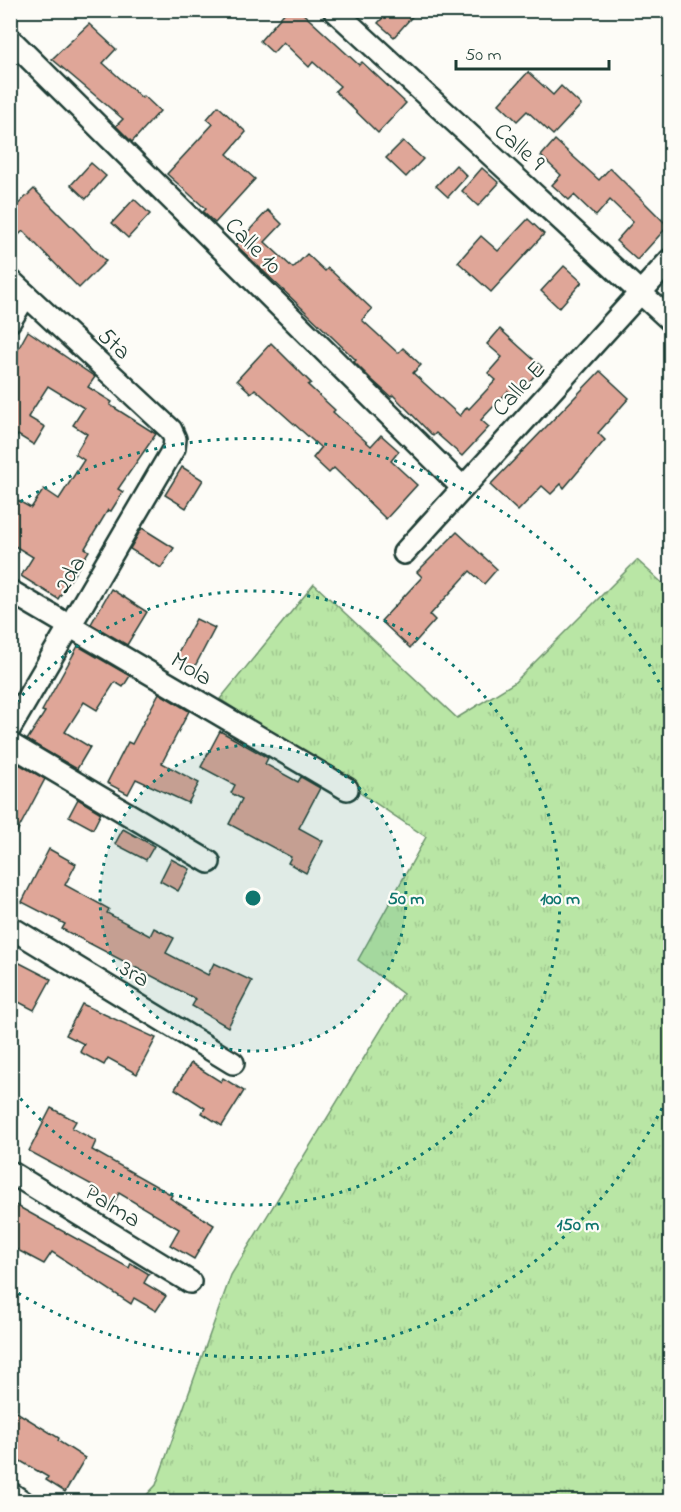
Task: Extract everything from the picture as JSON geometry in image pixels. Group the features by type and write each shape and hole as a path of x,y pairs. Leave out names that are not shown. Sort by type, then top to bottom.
{"street":[{"name":"Calle 9","path":"334,10 670,320"},
{"name":"Calle 10","path":"10,39 462,487"},
{"name":"Calle E","path":"404,553 670,260"},
{"name":"5ta","path":"10,280 171,430 175,439 174,448"},
{"path":"10,321 26,295"},
{"name":"2da","path":"10,728 174,448"},
{"name":"Mola","path":"10,591 347,789"},
{"path":"10,744 209,862"},
{"name":"3ra","path":"10,927 233,1063"},
{"name":"Palma","path":"10,1172 190,1282"},
{"path":"10,1493 23,1502"}],"green space":[{"path":"637,560 670,590 670,1501 140,1502 156,1485 231,1275 403,994 358,960 426,837 220,699 314,584 457,718 514,683"}],"building":[{"path":"287,10 299,10 359,65 362,62 406,103 378,133 335,91 340,86 313,62 309,67 283,42 273,53 260,41"},
{"path":"390,10 418,10 394,37 378,23"},
{"path":"89,24 116,49 103,63 160,111 132,142 116,126 123,119 52,59"},
{"path":"528,72 553,95 561,86 581,105 553,135 527,111 517,121 499,104"},
{"path":"218,106 246,132 227,154 255,179 215,223 203,212 206,209 167,174 213,124 207,119"},
{"path":"555,140 599,180 610,168 668,226 637,260 616,241 633,222 610,200 596,216 574,195 569,200 552,185 561,175 541,156"},
{"path":"403,141 423,159 406,177 386,158"},
{"path":"91,163 106,176 86,199 71,185"},
{"path":"456,165 467,176 448,197 436,186"},
{"path":"482,168 499,183 478,206 462,191"},
{"path":"34,189 106,261 79,288 23,231 10,243 10,212"},
{"path":"134,199 150,214 128,238 112,223"},
{"path":"268,210 282,224 265,242 293,268 307,254 325,271 328,268 372,309 362,320 398,353 403,348 421,365 413,373 460,416 496,380 488,373 502,357 487,344 500,329 542,367 529,382 525,379 511,394 508,391 481,420 489,427 462,456 436,433 433,436 393,395 391,397 371,379 354,362 356,360 236,245"},
{"path":"528,219 544,234 491,292 458,262 481,236 498,251"},
{"path":"564,266 582,282 559,308 541,291"},
{"path":"28,331 95,377 88,387 112,402 110,405 156,434 118,489 123,492 111,511 108,510 85,548 89,551 58,599 21,576 33,557 10,543 10,496 31,508 44,489 59,499 84,460 75,454 87,434 73,425 84,408 48,386 28,417 45,427 34,445 18,435 10,446 10,364"},
{"path":"271,343 311,383 308,385 335,410 333,412 371,446 381,435 399,451 391,461 417,485 386,519 334,468 329,473 313,458 321,448 255,389 251,393 237,380"},
{"path":"600,371 629,398 598,433 605,440 564,488 561,484 551,494 542,486 518,511 490,485"},
{"path":"182,467 203,480 186,508 165,495"},
{"path":"142,528 174,548 161,568 130,549"},
{"path":"457,532 497,569 484,584 470,571 430,615 435,620 410,648 381,621 422,577 417,572"},
{"path":"111,589 147,612 127,645 91,624"},
{"path":"196,619 215,628 194,668 175,658"},
{"path":"78,646 130,676 123,687 115,682 97,710 84,702 65,732 90,747 77,769 27,740 45,712 42,711"},
{"path":"159,693 189,711 162,763 199,783 188,803 136,779 128,794 107,783 128,742 132,744"},
{"path":"220,731 268,758 265,764 298,782 301,777 320,788 299,828 323,841 306,873 288,863 291,857 229,824 242,799 231,793 235,785 201,767"},
{"path":"12,760 45,779 10,845 10,764"},
{"path":"78,799 101,813 93,829 69,816"},
{"path":"123,829 154,846 146,860 115,844"},
{"path":"49,849 76,864 65,885 109,909 107,913 150,936 154,928 174,938 166,953 208,975 214,963 252,981 228,1027 192,1006 196,999 62,929 65,924 22,902"},
{"path":"171,859 190,869 178,891 160,881"},
{"path":"10,958 51,979 34,1010 11,998"},
{"path":"82,1004 156,1038 137,1074 108,1058 104,1065 80,1052 84,1044 66,1035"},
{"path":"191,1063 221,1082 223,1078 244,1091 222,1126 202,1113 205,1108 175,1089"},
{"path":"51,1108 76,1121 72,1128 96,1141 92,1150 172,1195 170,1198 214,1225 194,1259 170,1245 179,1229 119,1193 114,1203 94,1193 96,1187 29,1151"},
{"path":"10,1202 129,1268 131,1263 149,1274 144,1283 166,1296 156,1311 134,1298 131,1304 52,1252 44,1264 10,1246"},
{"path":"10,1408 59,1438 58,1441 85,1458 65,1492 46,1480 48,1477 10,1455"}]}
